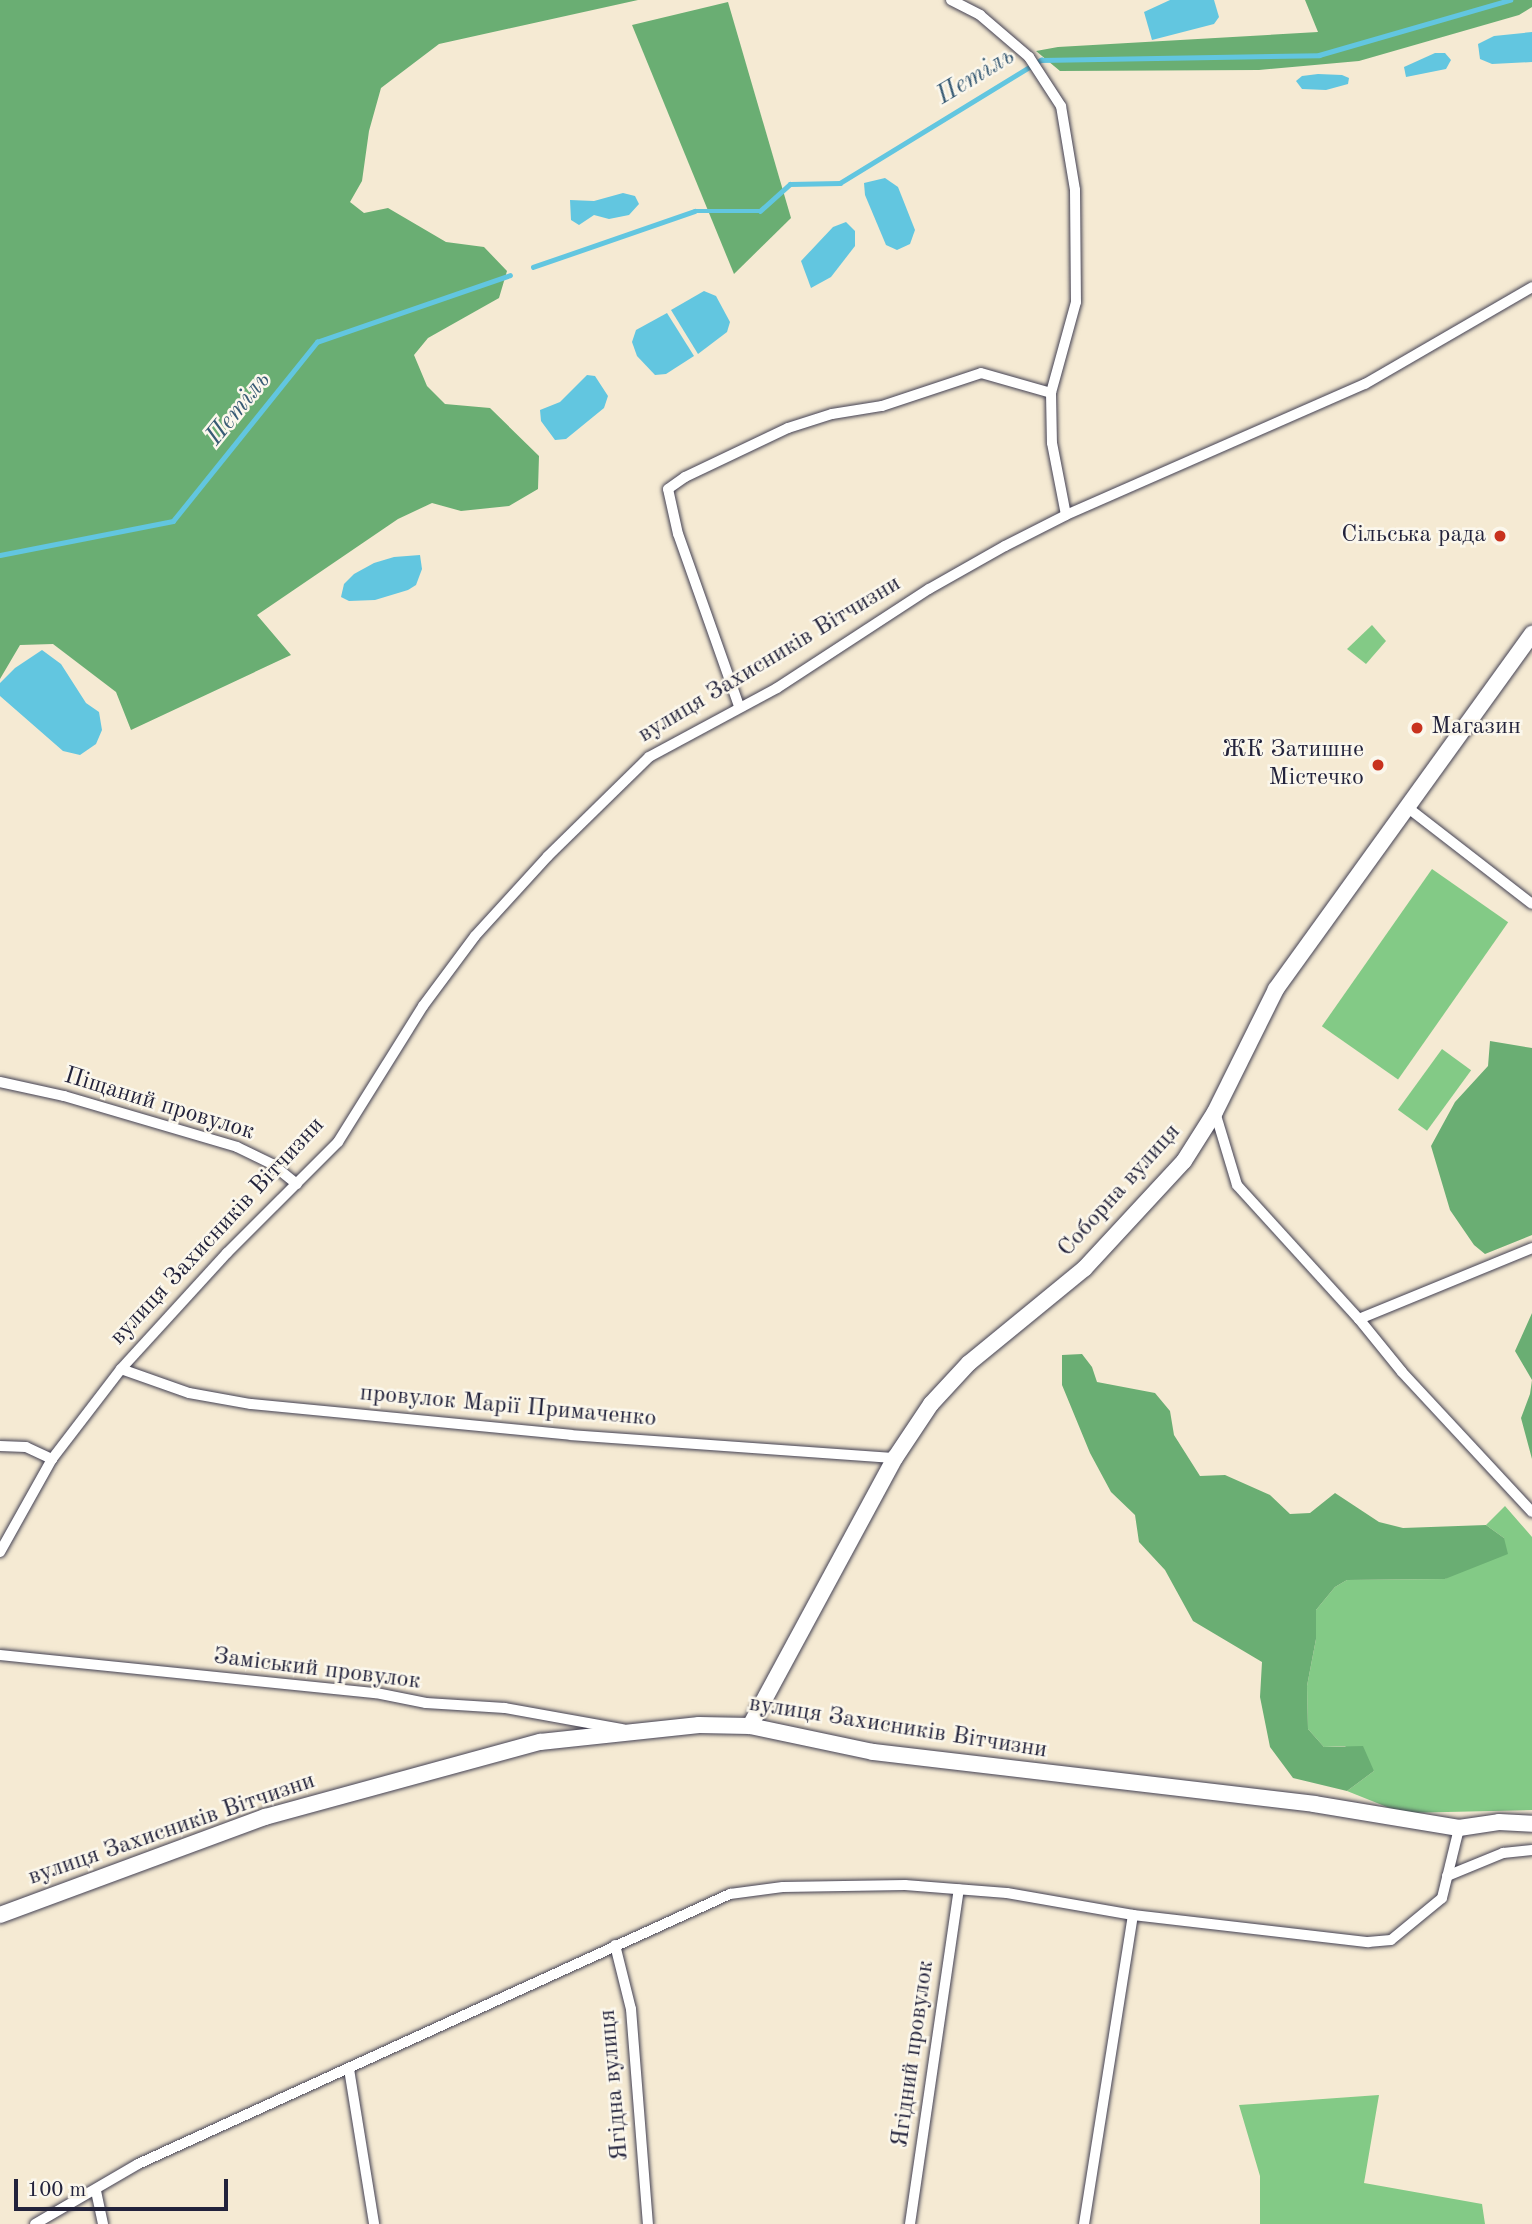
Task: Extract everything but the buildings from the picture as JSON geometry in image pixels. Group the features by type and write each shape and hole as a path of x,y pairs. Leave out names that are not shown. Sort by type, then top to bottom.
{"street":[{"path":"951,0 980,15 1029,57 1061,106 1075,190 1076,302 1051,393 1052,443 1066,515"},
{"name":"вулиця Захисників Вітчизни","path":"0,1552 52,1459 121,1369 227,1253 338,1142 424,1006 475,936 539,866 649,758 739,706 777,688 929,589 1066,515 1365,384 1532,287"},
{"path":"739,706 678,534 668,489 685,477 788,428 832,414 882,407 981,373 1051,393"},
{"name":"Соборна вулиця","path":"750,1726 895,1458 931,1404 969,1363 1084,1269 1184,1161 1215,1112 1276,989 1532,634"},
{"path":"1407,807 1532,904"},
{"name":"Піщаний провулок","path":"0,1082 64,1096 237,1147 272,1164 297,1184"},
{"path":"1215,1112 1237,1185 1359,1319 1402,1372 1532,1512"},
{"path":"1359,1319 1532,1248"},
{"name":"провулок Марії Примаченко","path":"121,1369 189,1393 251,1404 571,1435 895,1458"},
{"path":"0,1446 26,1447 52,1459"},
{"name":"Заміський провулок","path":"0,1655 376,1693 426,1703 505,1708 629,1731"},
{"name":"вулиця Захисників Вітчизни","path":"0,1915 265,1817 540,1741 699,1725 750,1726 873,1752 1314,1804 1459,1828 1499,1822 1532,1824"},
{"path":"35,2224 96,2191 138,2164 730,1894 783,1887 905,1885 1007,1893 1133,1915 1368,1942 1391,1940 1442,1898 1459,1828"},
{"path":"1447,1876 1503,1853 1532,1850"},
{"name":"Ягідний провулок","path":"910,2224 959,1890"},
{"path":"1084,2224 1133,1915"},
{"name":"Ягідна вулиця","path":"615,1945 631,2009 648,2224"},
{"path":"349,2069 374,2224"},
{"path":"96,2191 103,2224"}],"green space":[{"path":"0,0 638,0 439,44 381,88 369,131 362,181 350,202 364,213 388,208 446,242 484,247 507,271 499,298 428,338 414,355 427,386 445,404 490,408 539,456 538,489 509,506 461,511 432,503 398,519 257,615 291,655 131,730 116,692 53,644 20,645 0,679"},
{"path":"1305,0 1532,0 1532,7 1519,15 1359,61 1259,70 1060,71 1036,51 1058,47 1318,32"},
{"path":"728,2 791,218 734,274 632,25"},
{"path":"1372,625 1386,641 1366,664 1347,649"},
{"path":"1432,869 1508,922 1398,1080 1322,1026"},
{"path":"1490,1041 1532,1048 1532,1235 1485,1254 1474,1245 1450,1210 1431,1146 1455,1102 1488,1066"},
{"path":"1442,1049 1471,1070 1427,1131 1398,1110"},
{"path":"1532,1313 1532,1380 1515,1351"},
{"path":"1082,1354 1092,1367 1097,1382 1155,1393 1170,1411 1174,1435 1200,1476 1225,1475 1270,1495 1290,1514 1310,1513 1335,1493 1379,1522 1403,1528 1486,1525 1504,1538 1508,1554 1445,1579 1347,1580 1335,1587 1316,1610 1316,1639 1307,1686 1308,1729 1324,1747 1363,1746 1374,1771 1347,1791 1293,1778 1270,1747 1260,1697 1262,1662 1193,1621 1165,1570 1139,1542 1135,1515 1111,1492 1090,1453 1062,1385 1062,1355"},
{"path":"1532,1380 1532,1459 1521,1418"},
{"path":"1505,1506 1532,1537 1532,1810 1402,1813 1347,1791 1374,1771 1345,1746 1324,1747 1308,1729 1307,1686 1316,1639 1316,1610 1335,1587 1347,1580 1445,1579 1504,1538 1486,1525"},
{"path":"1379,2095 1364,2183 1482,2204 1485,2224 1260,2224 1260,2176 1239,2105"}],"water":[{"path":"1170,0 1214,0 1219,17 1214,24 1152,40 1144,12"},
{"path":"1532,32 1532,62 1492,64 1480,59 1478,44 1494,36"},
{"path":"1435,53 1445,53 1451,60 1446,69 1406,77 1404,67"},
{"path":"1342,75 1349,78 1348,84 1326,90 1302,89 1296,81 1302,76"},
{"path":"885,178 898,187 915,230 910,244 897,250 886,245 865,195 864,183"},
{"path":"623,193 635,196 639,204 629,215 609,219 594,215 579,225 571,220 570,200 594,201"},
{"path":"846,222 855,231 855,246 831,277 811,288 801,261 833,227"},
{"path":"704,291 716,296 730,322 727,332 698,354 671,310"},
{"path":"667,313 694,356 666,374 655,375 637,356 632,342 636,330"},
{"path":"587,375 595,376 608,396 604,408 566,439 555,440 541,421 540,410 560,402"},
{"path":"420,555 422,569 416,585 408,590 375,600 349,601 341,597 344,584 354,574 374,563 394,557"},
{"path":"42,650 61,664 86,703 99,712 102,730 96,744 80,755 63,751 0,696 0,683 15,668"}],"waterway":[{"name":"Петіль","path":"533,267 695,211 760,211 790,184 840,183 1041,60 1319,55 1510,0"},
{"name":"Петіль","path":"0,555 173,521 317,342 510,275"}],"place":[{"name":"Cільська рада","path":"1500,536"},
{"name":"Магазин","path":"1417,728"},
{"name":"ЖК Затишне Містечко","path":"1378,765"}]}
